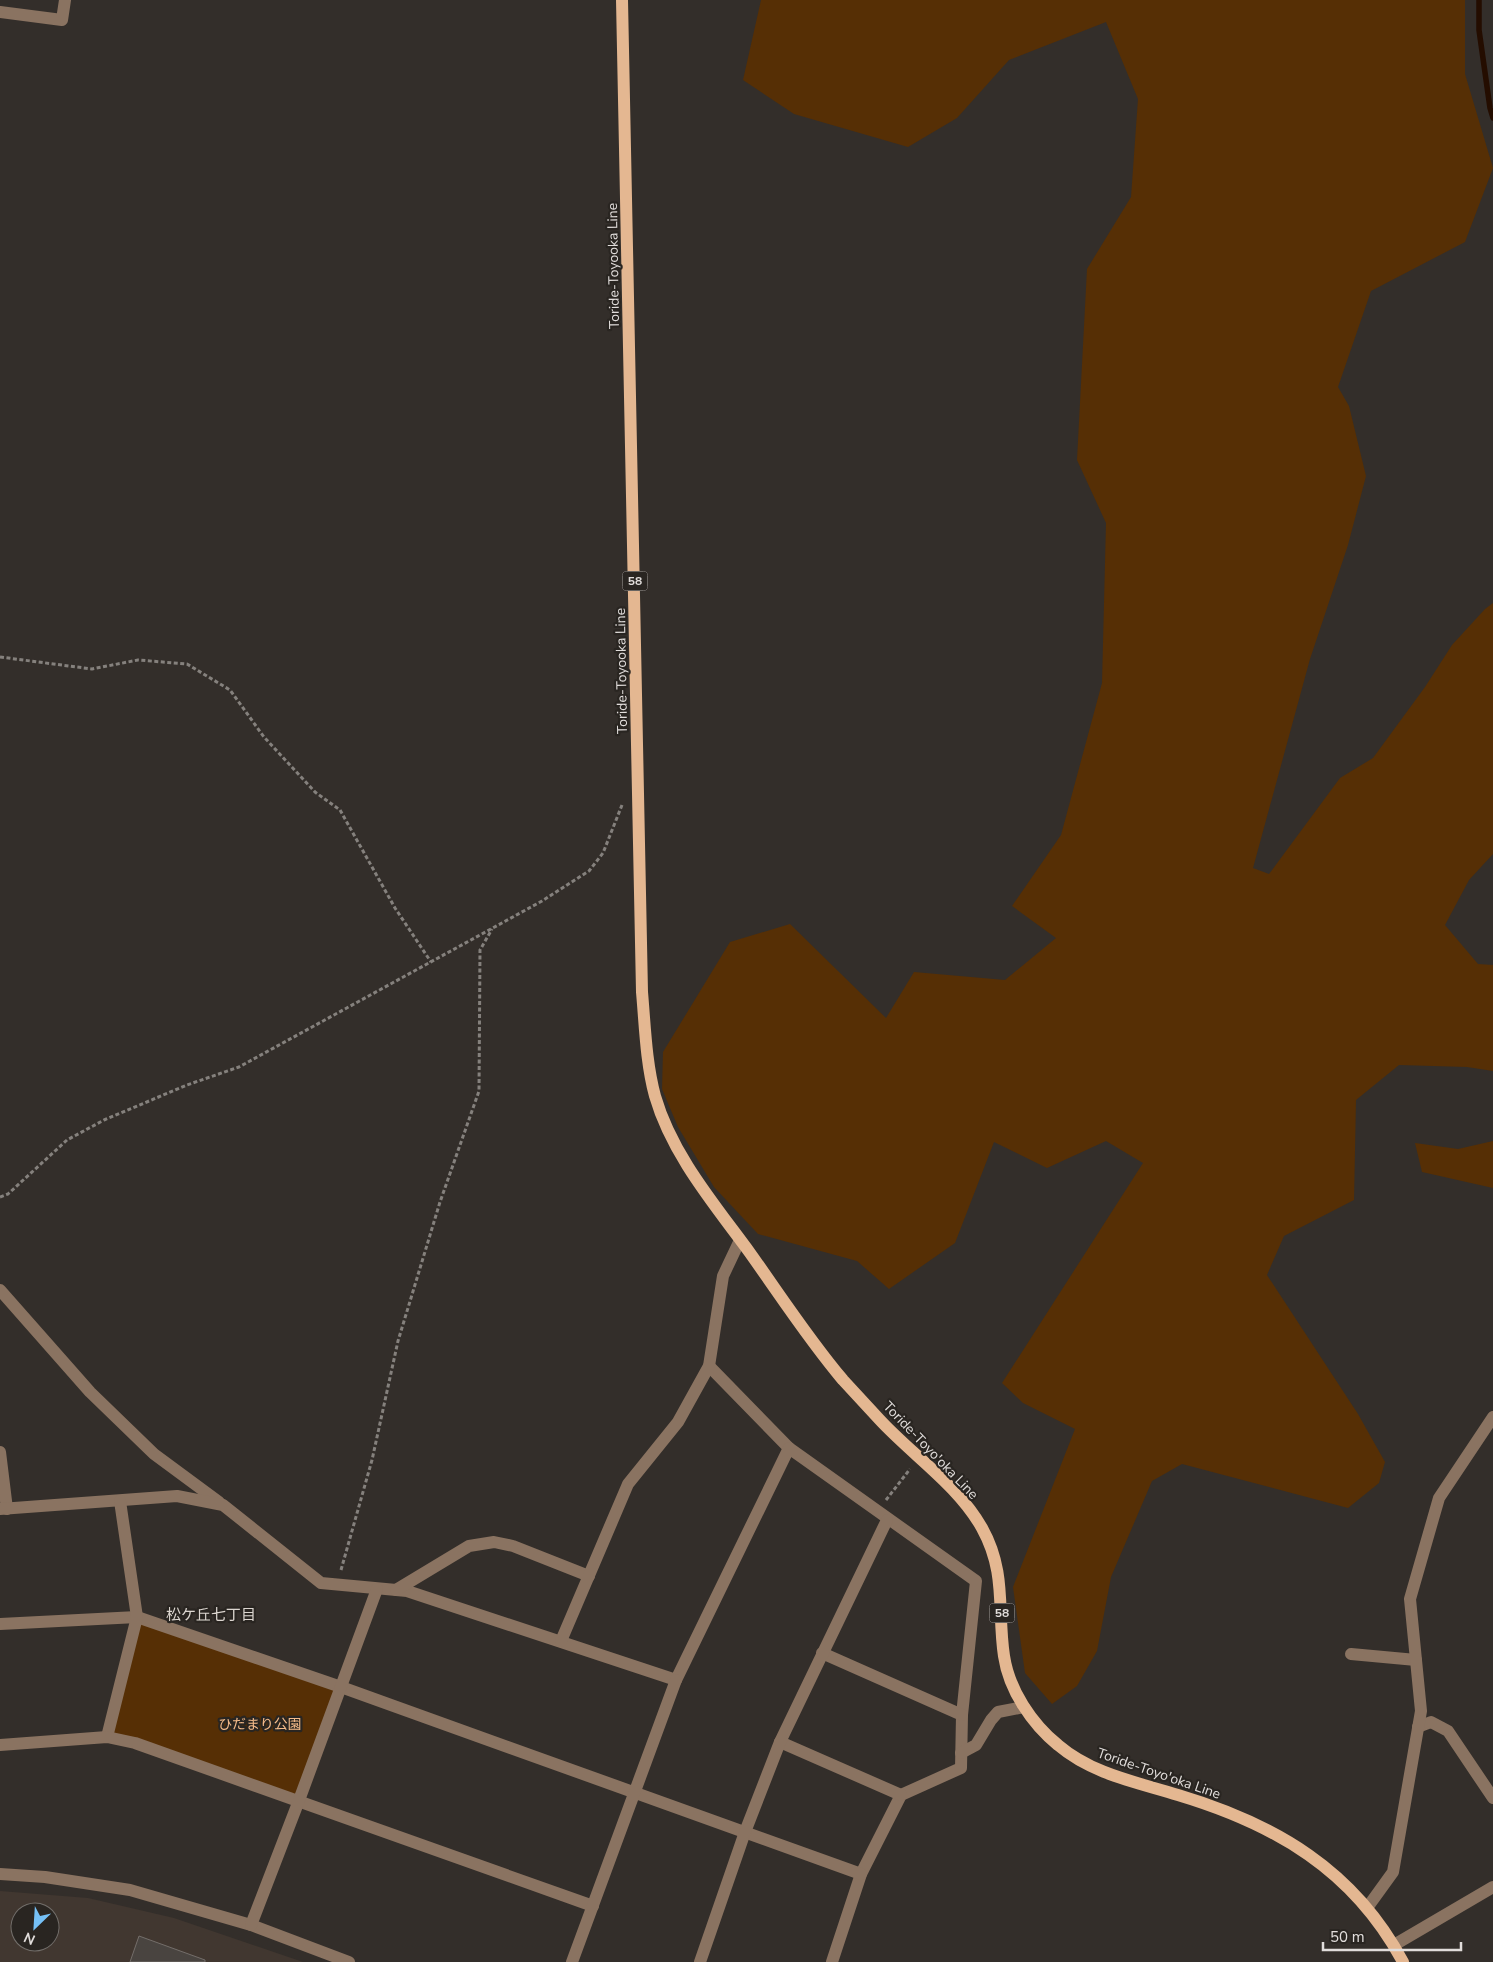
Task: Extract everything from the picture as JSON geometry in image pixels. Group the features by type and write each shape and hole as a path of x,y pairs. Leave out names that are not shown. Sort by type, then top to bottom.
{"main road":[{"name":"Toride-Toyo'oka Line","path":"622,0 642,982 647,1049 655,1095 673,1139 703,1188 842,1379 884,1424 952,1490 983,1529 1000,1579 1004,1659 1016,1692 1024,1707 1046,1734 1072,1756 1098,1770 1224,1810 1274,1833 1315,1858 1367,1908 1403,1962"}],"street":[{"path":"0,12 62,20 65,0"},
{"path":"561,1641 628,1484 678,1422 709,1366 723,1276 740,1240"},
{"path":"0,1290 90,1392 147,1448 223,1505 321,1583 407,1591 676,1680"},
{"path":"709,1366 789,1448 976,1582 962,1715 961,1768 901,1795 861,1874 832,1962"},
{"path":"1367,1908 1393,1872 1421,1711 1410,1599 1439,1498 1493,1417"},
{"path":"572,1962 676,1680 789,1448"},
{"path":"0,1452 4,1509 177,1496 223,1505"},
{"path":"107,1737 137,1617 120,1500"},
{"path":"700,1962 744,1832 780,1742 822,1653 882,1516"},
{"path":"396,1590 469,1546 494,1542 513,1546 588,1576"},
{"path":"251,1925 377,1589"},
{"path":"0,1624 137,1617 341,1686 861,1874"},
{"path":"822,1653 962,1715"},
{"path":"1351,1654 1416,1660"},
{"path":"961,1753 976,1745 998,1712 1024,1707"},
{"path":"1418,1727 1431,1722 1448,1731 1493,1798"},
{"path":"0,1744 107,1737 135,1743 593,1906"},
{"path":"780,1742 901,1795"},
{"path":"0,1874 45,1877 130,1890 251,1925 349,1962"},
{"path":"1394,1946 1493,1887"}],"path":[{"path":"0,657 92,670 138,660 187,664 230,690 264,737 315,792 340,810 395,908 431,962"},
{"path":"0,1197 8,1194 67,1140 104,1120 187,1085 238,1067 542,901 589,871 604,852 625,799"},
{"path":"336,1585 372,1460 398,1341 440,1202 479,1091 480,950 492,928"},
{"path":"882,1516 910,1469"}],"shaded area":[{"path":"0,1891 88,1898 174,1918 303,1962 0,1962"}],"green space":[{"path":"761,0 1465,0 1465,74 1493,168 1465,242 1371,291 1338,387 1349,406 1366,476 1348,545 1310,659 1253,868 1269,874 1340,778 1373,758 1425,687 1452,645 1485,609 1493,603 1493,854 1469,880 1445,925 1478,964 1493,965 1493,1071 1467,1067 1399,1065 1356,1100 1354,1200 1284,1236 1267,1275 1358,1414 1385,1462 1379,1483 1348,1508 1182,1464 1152,1481 1111,1577 1097,1651 1077,1686 1052,1704 1025,1673 1013,1587 1075,1429 1023,1403 1002,1383 1143,1163 1106,1141 1047,1168 994,1142 955,1243 889,1289 857,1261 758,1234 714,1187 678,1127 662,1089 663,1052 730,942 790,924 886,1018 914,972 1005,980 1056,938 1012,906 1061,835 1102,683 1106,523 1077,460 1087,269 1131,197 1138,99 1106,22 1009,60 957,118 908,147 794,114 743,80"},
{"path":"1493,1141 1493,1188 1422,1172 1415,1143 1458,1149"},
{"name":"ひだまり公園","path":"137,1617 341,1687 298,1803 107,1737"}],"building":[{"path":"139,1936 205,1960 205,1962 130,1962"}],"waterway":[{"path":"1479,0 1479,30 1493,118"}],"district":[{"name":"松ケ丘七丁目","path":"211,1615"}]}
